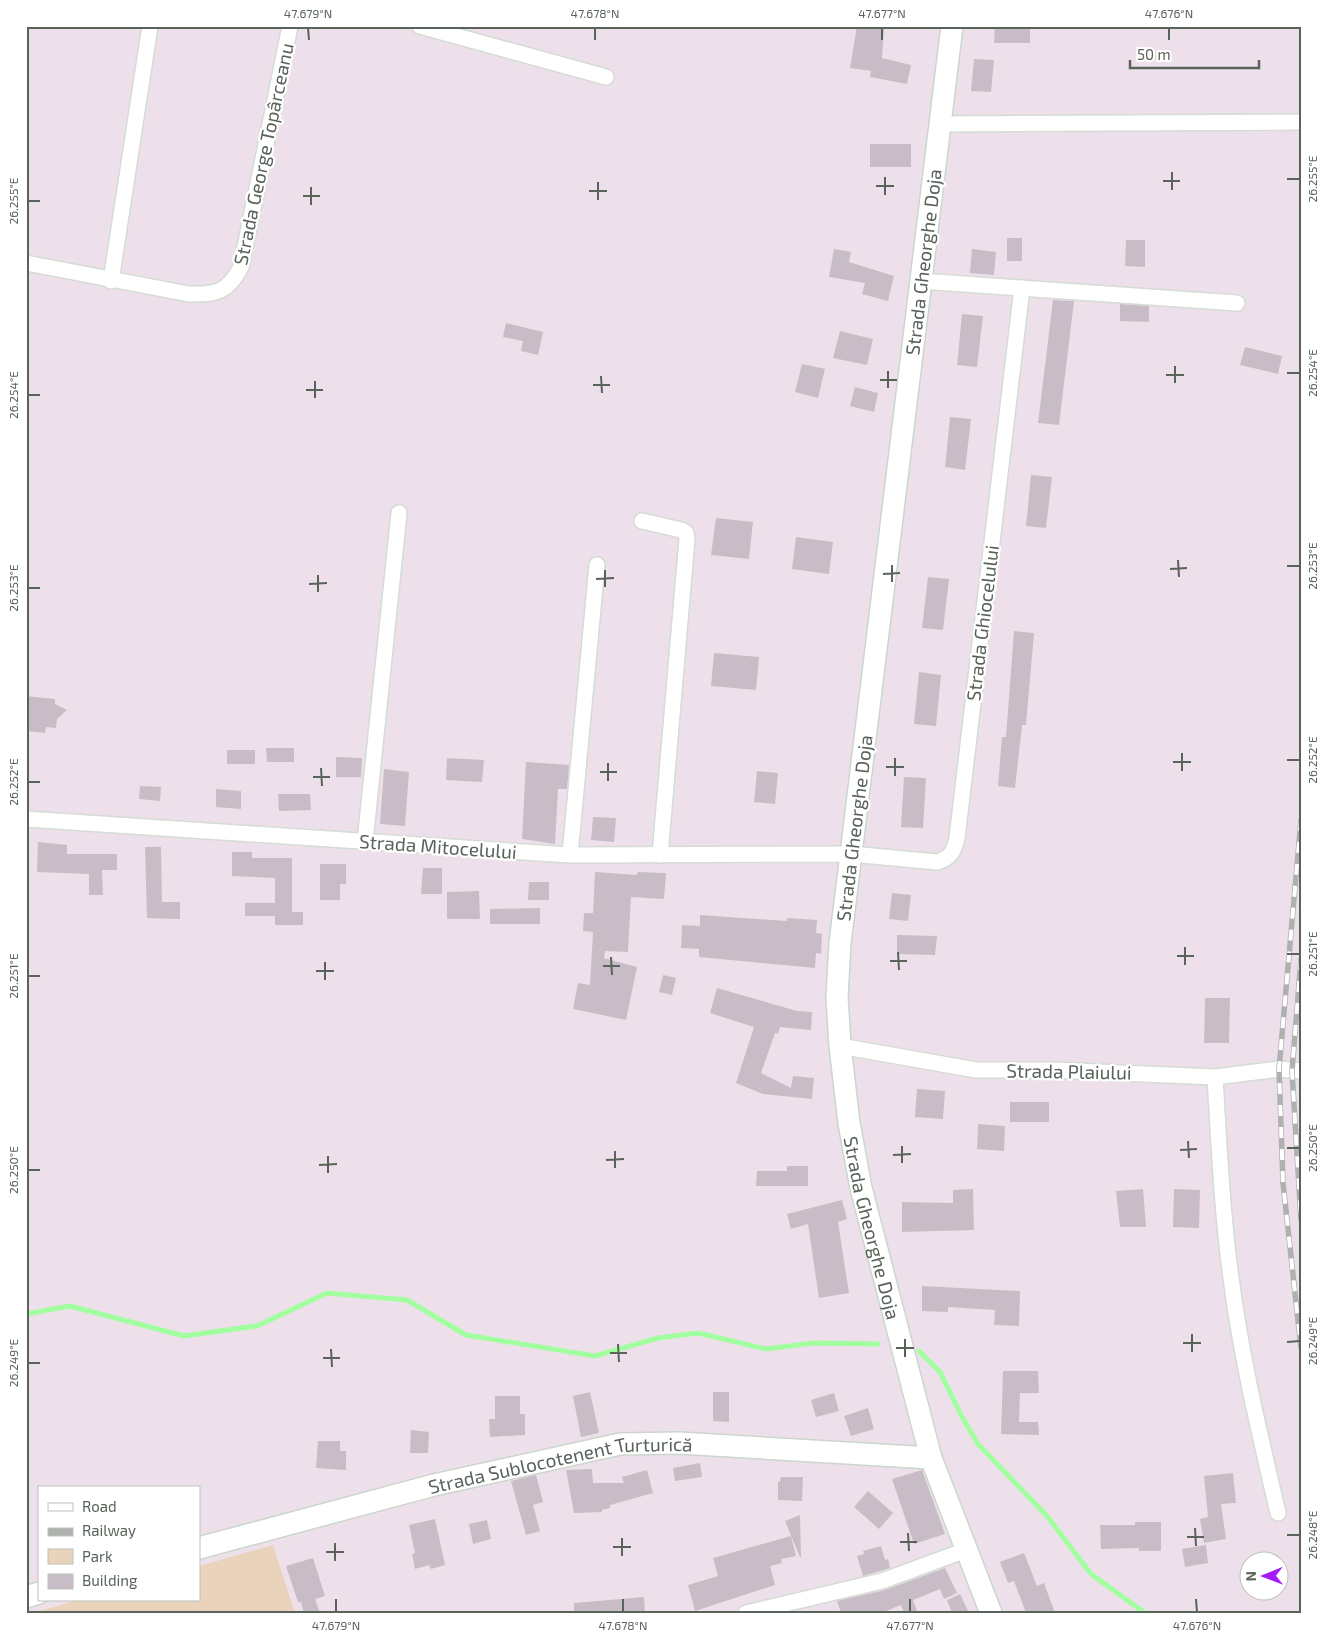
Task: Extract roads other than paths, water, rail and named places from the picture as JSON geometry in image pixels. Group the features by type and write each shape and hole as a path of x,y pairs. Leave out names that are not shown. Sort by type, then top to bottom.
{"main road":[{"name":"Strada Gheorghe Doja","path":"952,26 851,854 838,988 840,1046 849,1123 861,1188 931,1458 991,1613"},
{"name":"Strada Sublocotenent Turturică","path":"200,1548 434,1485 620,1444 679,1443 931,1458"},
{"path":"26,1597 38,1593"}],"street":[{"path":"26,263 111,281 150,26"},
{"name":"Strada George Topârceanu","path":"111,281 189,294 208,294 232,283 241,267 290,26"},
{"path":"420,26 606,77"},
{"path":"940,124 1298,122"},
{"path":"920,281 1237,303"},
{"name":"Strada Ghiocelului","path":"851,854 937,862 952,855 955,847 1022,288"},
{"path":"365,842 399,513"},
{"path":"642,521 681,530 686,533 687,539 660,856"},
{"path":"570,855 597,565"},
{"name":"Strada Mitocelului","path":"26,819 570,855 851,854"},
{"name":"Strada Plaiului","path":"840,1046 976,1070 1050,1070 1215,1077 1279,1069 1301,1071"},
{"path":"1215,1077 1221,1174 1231,1278 1257,1424 1278,1513"},
{"path":"746,1613 882,1582 966,1550"}],"waterway":[{"path":"26,1314 70,1306 184,1336 257,1326 327,1293 407,1300 466,1335 595,1356 658,1338 698,1333 766,1349 813,1343 878,1344"},
{"path":"919,1351 940,1372 962,1417 978,1444 1047,1516 1091,1574 1145,1613"}],"railway":[{"path":"1301,820 1279,1069 1283,1183 1301,1348"},
{"path":"1301,959 1292,1071 1301,1220"}]}
